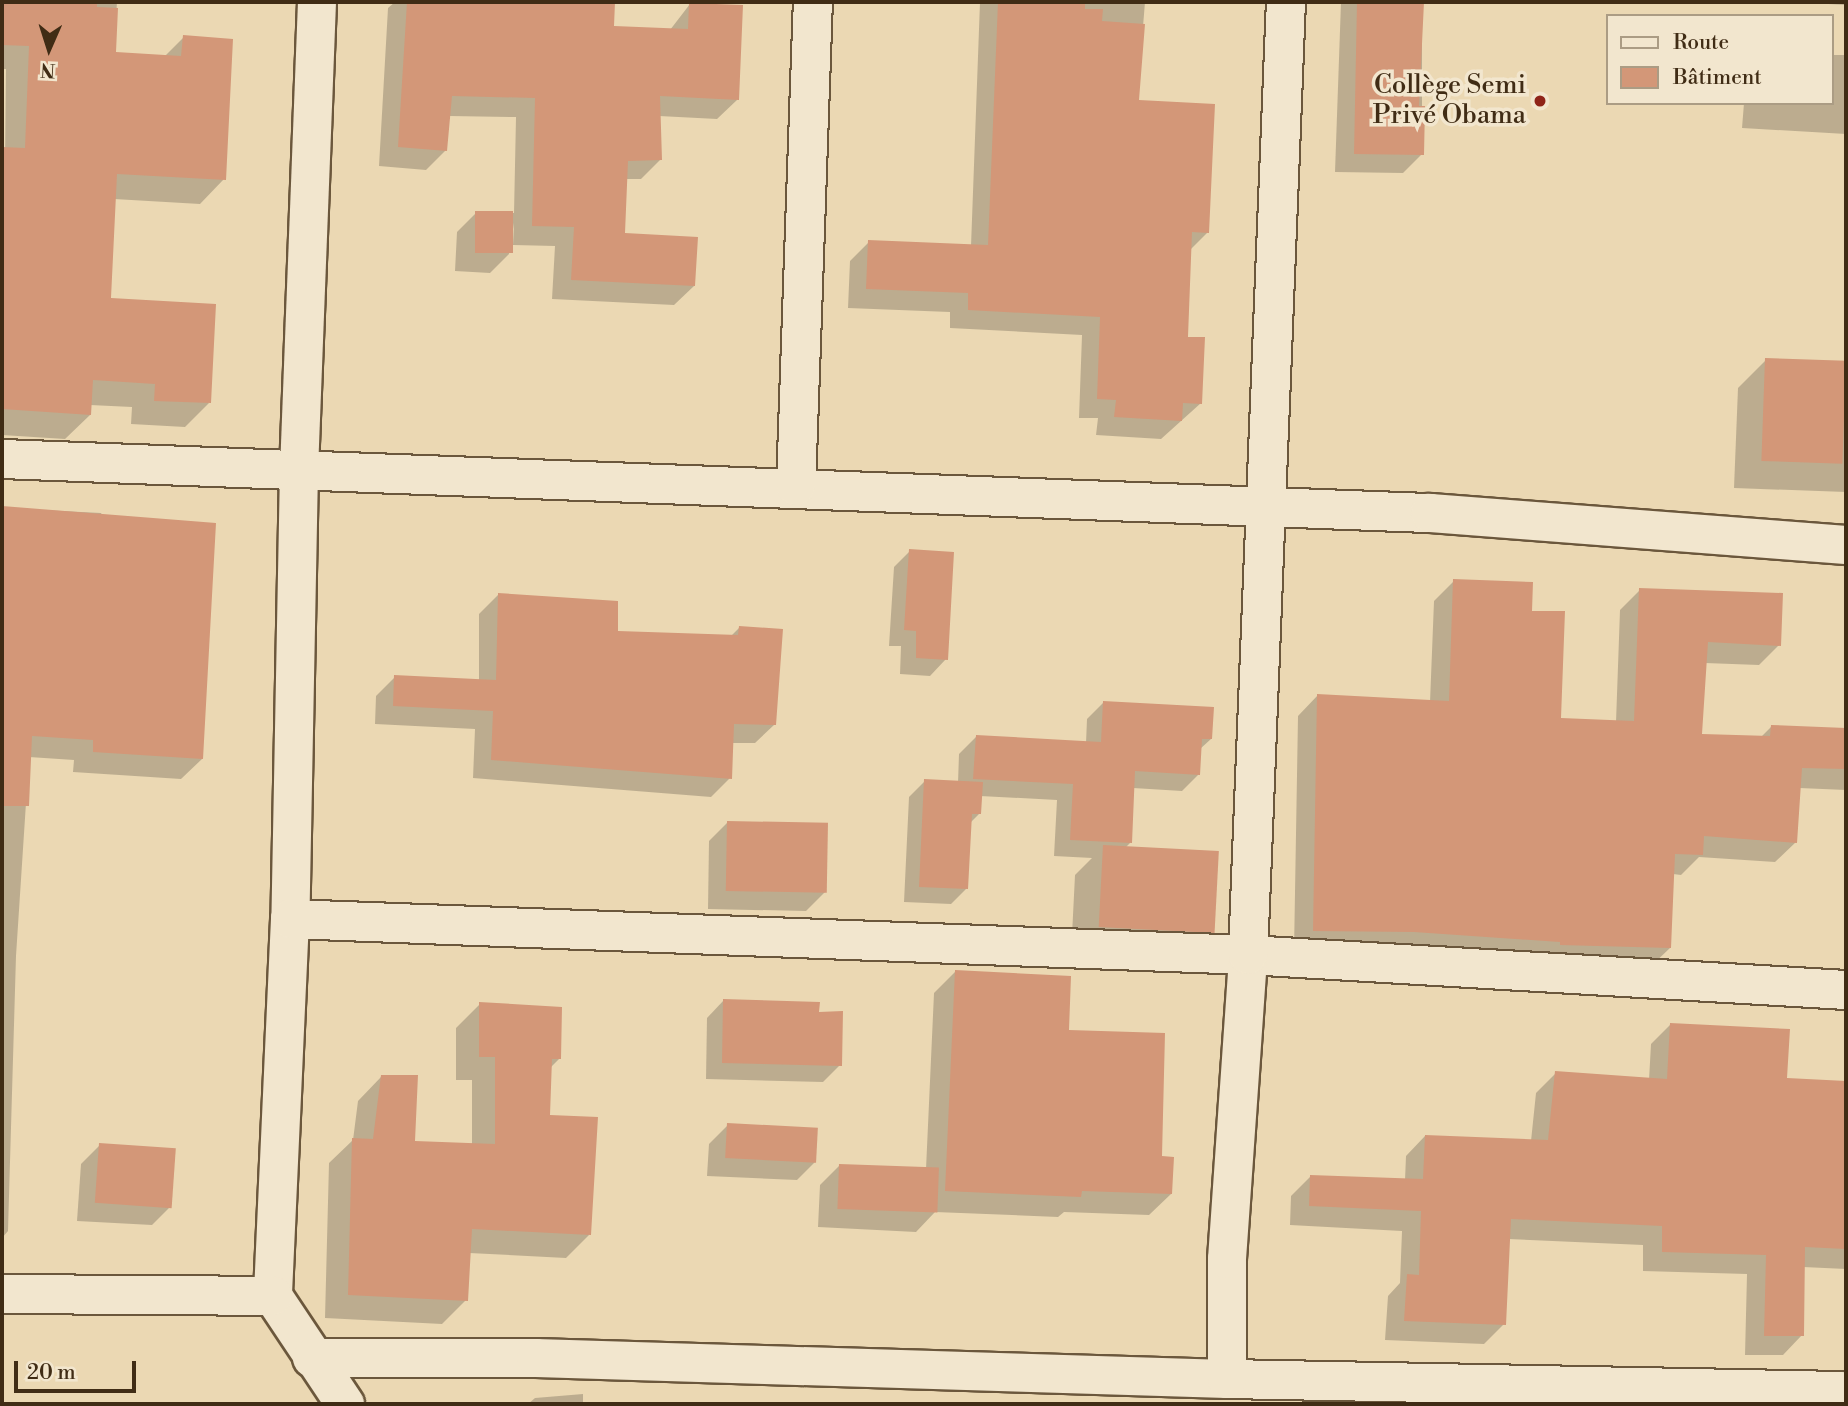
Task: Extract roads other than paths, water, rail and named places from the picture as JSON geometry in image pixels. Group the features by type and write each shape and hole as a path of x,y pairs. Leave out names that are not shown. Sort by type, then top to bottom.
{"street":[{"path":"317,2 299,470 290,919 274,1296 312,1358 345,1404"},
{"path":"796,486 813,2"},
{"path":"1227,1380 1227,1259 1248,955 1286,2"},
{"path":"2,459 796,486 1430,513 1846,545"},
{"path":"290,919 1248,955 1846,990"},
{"path":"2,1294 274,1296"},
{"path":"312,1358 536,1358 1227,1380 1842,1391"}],"place":[{"name":"Collège Semi Privé Obama","path":"1540,101"}]}
